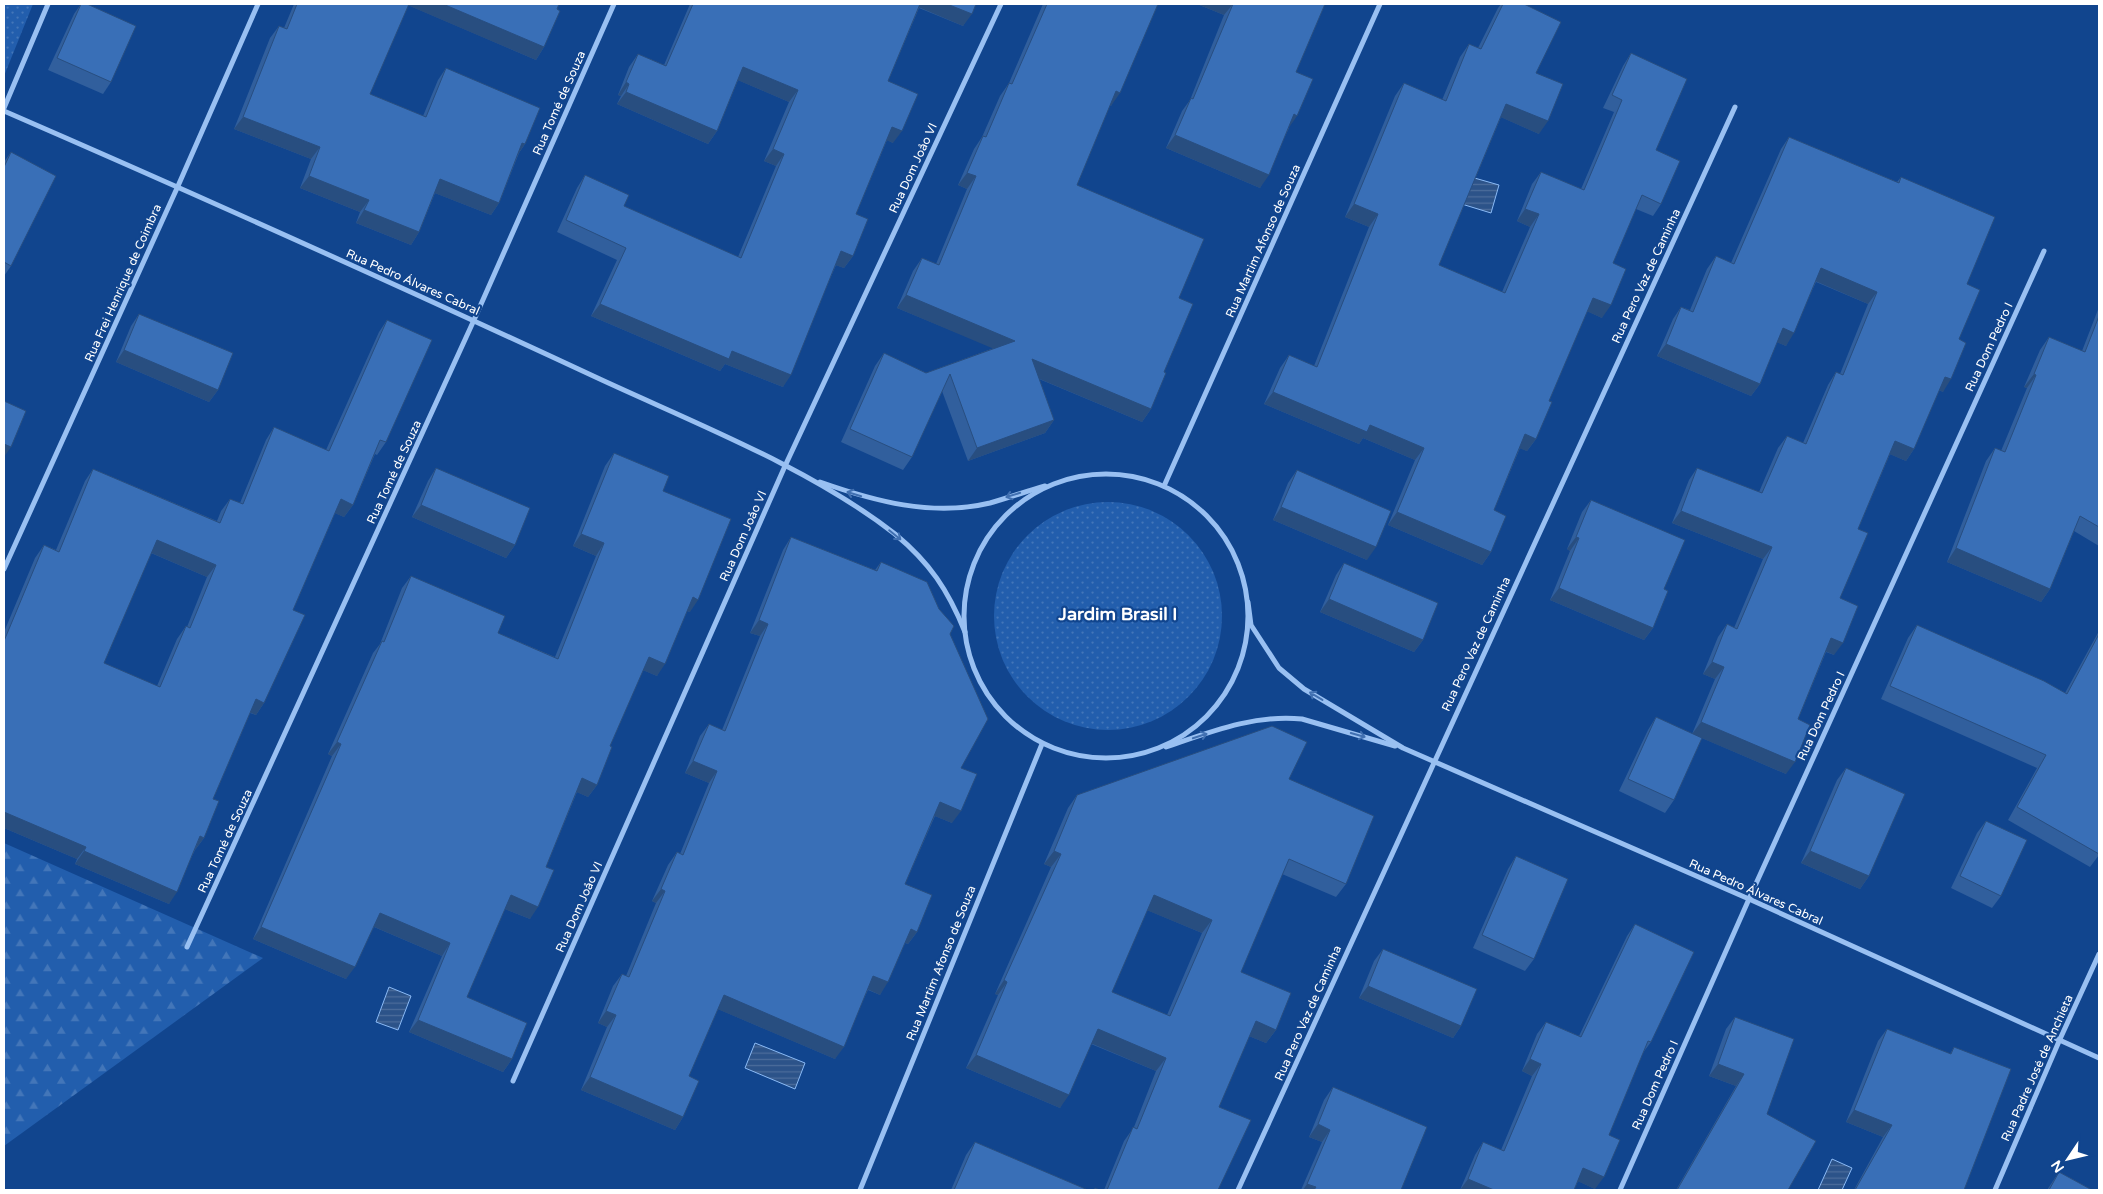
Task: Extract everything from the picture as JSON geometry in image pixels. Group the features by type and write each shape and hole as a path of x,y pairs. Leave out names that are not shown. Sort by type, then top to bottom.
{"street":[{"path":"4,110 48,4"},
{"name":"Rua Frei Henrique de Coimbra","path":"4,569 178,186 258,4"},
{"name":"Rua Tomé de Souza","path":"187,947 474,320 614,4"},
{"name":"Rua Dom Joåo VI","path":"513,1081 786,466 1001,4"},
{"name":"Rua Martim Afonso de Souza","path":"1164,486 1380,4"},
{"name":"Rua Pero Vaz de Caminha","path":"1238,1190 1433,761 1735,108"},
{"name":"Rua Pedro Álvares Cabral","path":"4,110 178,186 474,320 811,479 894,534 919,556 937,576 954,603 965,632"},
{"name":"Rua Dom Pedro I","path":"1620,1190 1749,899 2044,251"},
{"path":"1114,474 1139,478 1164,486 1192,503 1217,527 1238,567 1248,602 1248,631 1244,655 1225,696 1195,728 1154,751 1107,759 1072,754 1042,744 1015,724 989,696 972,660 965,632 965,600 972,570 983,544 1000,522 1026,498 1060,481 1088,475 1114,474"},
{"name":"Rua Pedro Álvares Cabral","path":"811,479 856,495 918,507 989,503 1060,481"},
{"name":"Rua Pedro Álvares Cabral","path":"1248,602 1252,625 1279,668 1304,689 1403,748 1749,899 2099,1058"},
{"name":"Rua Pedro Álvares Cabral","path":"1154,751 1247,722 1287,718 1302,719 1403,748"},
{"name":"Rua Martim Afonso de Souza","path":"860,1190 1042,744"},
{"name":"Rua Padre José de Anchieta","path":"1994,1190 2099,954"}],"green space":[{"path":"4,4 33,4 4,76"},
{"path":"1097,502 1119,502 1152,510 1172,521 1189,535 1203,552 1214,572 1222,605 1218,649 1214,660 1203,680 1189,697 1172,711 1141,726 1119,730 1097,730 1075,726 1054,717 1035,704 1020,689 1007,670 998,649 994,627 994,605 998,583 1007,562 1020,543 1035,528 1054,515 1075,506"},
{"path":"4,843 263,958 4,1146"}],"shaded area":[{"path":"1450,171 1499,185 1491,213 1442,198"},
{"path":"389,987 411,996 398,1030 376,1022"},
{"path":"755,1043 805,1063 795,1089 745,1068"},
{"path":"1832,1159 1852,1168 1842,1190 1818,1190"}],"building":[{"path":"81,4 87,4 136,26 111,82 57,58"},
{"path":"297,4 409,4 370,94 426,117 446,68 540,108 525,144 522,143 499,203 440,179 419,232 364,210 369,200 309,176 320,147 243,117 279,26 287,29"},
{"path":"443,4 559,4 557,9 560,11 544,47"},
{"path":"693,4 920,4 888,81 918,94 902,131 892,127 856,214 868,219 853,256 841,251 791,375 732,351 729,359 600,304 626,248 566,220 585,175 629,195 624,206 741,258 784,154 773,149 798,90 743,67 717,131 626,92 629,84 626,82 638,54 666,66"},
{"path":"947,4 976,4 972,14"},
{"path":"1047,4 1158,4 1120,93 1116,91 1077,185 1204,239 1179,298 1193,304 1164,372 1166,373 1151,409 1032,359 1054,420 977,448 950,374 912,457 850,429 884,353 926,373 1015,341 906,295 922,258 939,265 976,176 967,173 983,136 986,137 1009,83 1012,84"},
{"path":"1233,4 1325,4 1296,72 1313,79 1297,116 1294,114 1269,175 1175,135 1191,98 1193,99"},
{"path":"1503,4 1524,4 1561,22 1536,73 1563,84 1548,121 1506,104 1439,265 1505,293 1539,214 1525,209 1541,172 1584,190 1622,100 1612,95 1631,53 1687,79 1656,150 1680,161 1661,204 1642,195 1613,263 1626,269 1611,305 1593,298 1549,401 1552,402 1536,439 1525,434 1494,510 1506,516 1491,552 1397,512 1424,448 1370,425 1367,432 1273,392 1289,355 1317,367 1378,214 1354,204 1404,83 1446,101 1469,44 1481,49"},
{"path":"1789,137 1899,183 1901,177 1995,217 1967,284 1980,290 1959,339 1966,343 1951,379 1945,377 1914,449 1895,441 1858,529 1868,533 1840,598 1858,606 1843,643 1831,638 1798,719 1810,725 1795,762 1701,722 1724,667 1712,662 1727,624 1737,629 1772,547 1681,511 1697,468 1762,493 1787,436 1806,444 1836,372 1843,375 1877,292 1821,268 1794,333 1783,328 1760,384 1666,344 1681,307 1693,312 1716,256 1734,264"},
{"path":"11,152 56,176 11,266 4,262 4,167"},
{"path":"139,314 233,353 218,390 124,350"},
{"path":"2099,316 2099,527 2080,516 2050,589 1956,548 1995,448 2005,452 2049,337 2085,352"},
{"path":"387,320 432,340 386,442 380,440 353,505 341,499 293,610 305,615 264,703 256,699 213,799 219,801 204,838 200,836 177,892 84,851 86,847 4,812 4,641 44,545 59,552 93,469 220,523 230,499 243,504 274,427 329,451","holes":["157,540 216,565 190,628 186,626 160,687 104,663"]},
{"path":"4,401 26,411 11,447 4,444"},
{"path":"614,453 669,476 663,491 731,519 698,600 693,597 665,664 649,657 610,746 612,747 597,785 582,778 546,867 554,870 538,907 511,895 467,997 527,1023 512,1059 418,1020 450,943 380,913 355,967 261,927 341,744 337,742 382,641 384,642 411,576 505,616 498,633 558,659 604,543 581,534"},
{"path":"436,468 530,508 515,545 421,505"},
{"path":"1297,470 1391,511 1376,547 1281,507"},
{"path":"1591,500 1685,540 1664,589 1668,591 1653,628 1559,588 1579,538 1576,537"},
{"path":"791,537 877,571 881,562 927,582 939,609 954,626 950,634 988,719 961,768 977,774 961,811 940,802 905,884 932,895 917,932 911,929 888,982 873,976 844,1047 724,995 689,1076 699,1081 683,1117 590,1077 616,1015 606,1011 622,974 629,977 665,891 661,889 677,852 683,855 717,771 693,761 709,724 725,731 768,624 759,620"},
{"path":"1344,563 1438,603 1423,640 1329,599"},
{"path":"1917,625 2044,681 2067,694 2099,634 2099,854 2017,807 2046,755 1890,686"},
{"path":"1656,717 1702,738 1674,800 1628,779"},
{"path":"1272,726 1307,742 1289,779 1374,816 1346,884 1289,859 1241,972 1291,993 1276,1030 1256,1021 1219,1107 1251,1120 1218,1190 1107,1190 1133,1127 1137,1129 1166,1058 1098,1029 1069,1095 976,1055 1007,982 1004,980 1061,854 1054,851 1077,795","holes":["1154,895 1212,920 1170,1016 1112,992"]},
{"path":"1846,768 1905,794 1869,876 1810,851"},
{"path":"1986,821 2027,840 2001,896 1960,876"},
{"path":"1516,856 1568,879 1534,959 1482,935"},
{"path":"1635,924 1694,952 1651,1042 1648,1041 1609,1135 1620,1140 1604,1177 1583,1168 1574,1190 1494,1190 1468,1179 1483,1142 1504,1151 1541,1064 1530,1059 1546,1022 1581,1037"},
{"path":"1383,949 1477,989 1461,1026 1368,986"},
{"path":"1735,1017 1794,1039 1767,1114 1816,1141 1788,1190 1677,1190 1744,1074 1718,1064"},
{"path":"1887,1029 1951,1054 1954,1047 2011,1069 1964,1190 1855,1190 1892,1125 1854,1110"},
{"path":"1333,1087 1427,1127 1401,1190 1314,1190 1316,1187 1307,1184 1330,1130 1318,1124"},
{"path":"975,1142 1088,1190 954,1190"},
{"path":"2059,1172 2092,1190 2049,1190"}],"district":[{"name":"Jardim Brasil I","path":"1118,614"}]}
